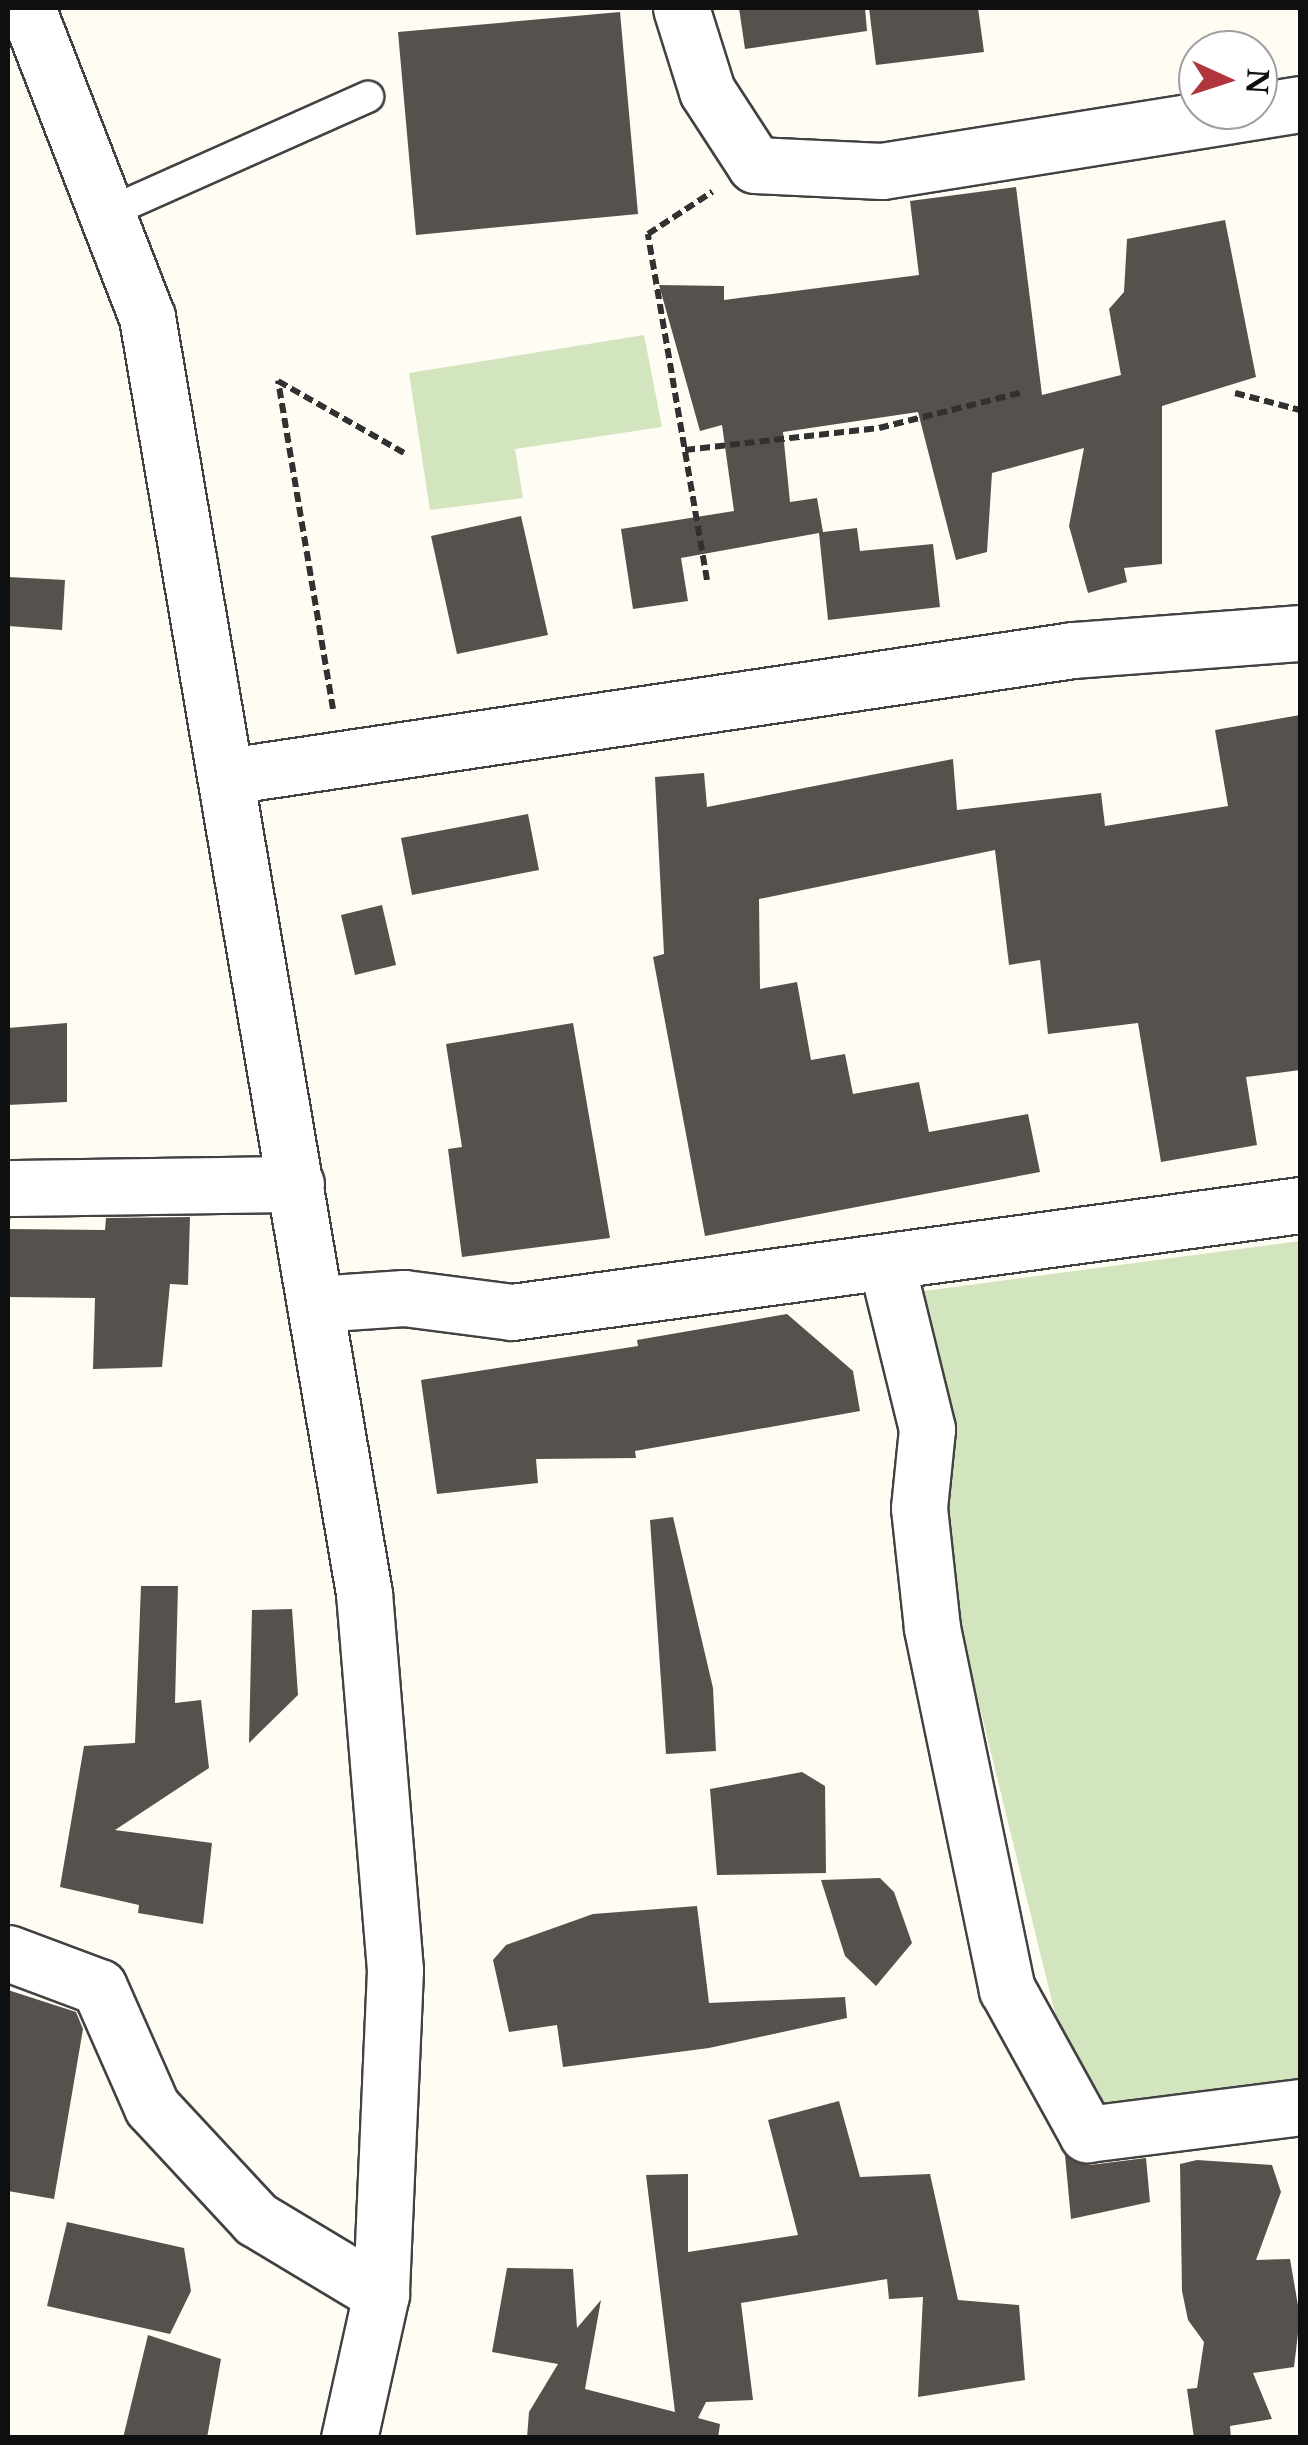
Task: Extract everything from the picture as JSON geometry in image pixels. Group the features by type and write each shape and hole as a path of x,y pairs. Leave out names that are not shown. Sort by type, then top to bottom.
{"street":[{"path":"27,8 147,317 364,1593 395,1970 381,2294 349,2438"},
{"path":"682,8 707,91 756,164 882,171 1300,104"},
{"path":"228,776 1073,650 1300,632"},
{"path":"8,1188 296,1184"},
{"path":"316,1304 404,1298 512,1312 887,1266 1300,1205"},
{"path":"887,1266 927,1429 919,1508 932,1628 1007,1989 1087,2134 1300,2108"},
{"path":"8,1953 98,1987 152,2108 256,2219 381,2294"}],"lane":[{"path":"106,213 368,98"}],"path":[{"path":"708,580 648,234 756,164"},
{"path":"340,759 278,381 404,453"},
{"path":"685,450 879,428 1023,392"},
{"path":"1235,393 1300,410"}],"green space":[{"path":"644,335 662,427 515,449 523,498 430,510 409,373"},
{"path":"1300,1241 1300,2078 1080,2115 879,1297"}],"building":[{"path":"739,8 865,8 867,31 745,49"},
{"path":"869,8 978,8 984,52 876,65"},
{"path":"620,12 638,214 416,235 398,32"},
{"path":"1016,187 1042,395 1121,375 1109,309 1124,292 1127,239 1225,220 1256,377 1162,406 1162,564 1124,568 1127,582 1088,593 1069,526 1084,448 992,473 987,552 956,560 918,412 783,432 790,502 817,498 823,532 857,528 860,551 933,544 940,607 828,620 819,533 681,558 688,601 633,609 621,529 734,511 722,425 700,431 659,285 724,286 724,300 919,275 910,201"},
{"path":"521,516 548,635 457,654 431,536"},
{"path":"8,577 65,580 62,630 8,626"},
{"path":"1300,715 1300,1070 1246,1077 1257,1145 1161,1162 1138,1023 1048,1034 1040,960 1009,965 995,850 759,899 760,989 797,982 811,1060 845,1054 853,1094 919,1082 929,1132 1028,1114 1040,1172 705,1236 653,957 664,954 655,777 704,773 707,807 953,759 957,810 1101,793 1105,826 1228,806 1215,730"},
{"path":"528,814 539,870 412,895 401,838"},
{"path":"382,905 396,965 355,975 341,915"},
{"path":"67,1023 67,1102 8,1105 8,1028"},
{"path":"573,1023 610,1238 462,1257 448,1149 462,1147 446,1044"},
{"path":"190,1217 188,1285 170,1284 162,1367 93,1369 95,1298 8,1297 8,1229 105,1230 106,1218"},
{"path":"787,1314 853,1371 860,1411 635,1451 636,1458 536,1459 538,1483 437,1494 421,1380 638,1346 637,1340"},
{"path":"673,1517 713,1688 716,1751 666,1754 650,1520"},
{"path":"141,1586 178,1586 175,1703 201,1700 209,1768 115,1830 212,1843 203,1924 138,1913 139,1905 60,1887 84,1746 135,1743"},
{"path":"292,1609 298,1695 249,1743 252,1610"},
{"path":"802,1772 825,1786 826,1873 717,1875 710,1789"},
{"path":"880,1878 894,1892 912,1943 876,1986 845,1956 821,1880"},
{"path":"697,1906 709,2003 845,1997 847,2018 709,2048 563,2067 557,2025 509,2032 493,1960 506,1945 593,1914"},
{"path":"8,1990 76,2012 83,2029 54,2199 8,2191"},
{"path":"839,2101 860,2177 930,2174 958,2300 1019,2305 1025,2380 918,2397 923,2297 889,2299 887,2279 741,2303 753,2400 706,2402 698,2418 720,2424 718,2438 527,2438 529,2412 558,2364 492,2352 507,2268 573,2269 577,2328 601,2300 585,2389 675,2412 646,2175 688,2174 688,2252 798,2235 768,2120"},
{"path":"1065,2155 1090,2165 1146,2158 1150,2202 1071,2219"},
{"path":"1197,2160 1272,2165 1281,2192 1256,2260 1290,2259 1300,2317 1294,2367 1253,2373 1272,2419 1230,2426 1231,2438 1194,2438 1187,2389 1197,2388 1204,2342 1188,2320 1182,2291 1180,2164"},
{"path":"67,2222 184,2248 191,2291 170,2334 47,2306"},
{"path":"148,2335 221,2359 207,2438 123,2438"}]}
